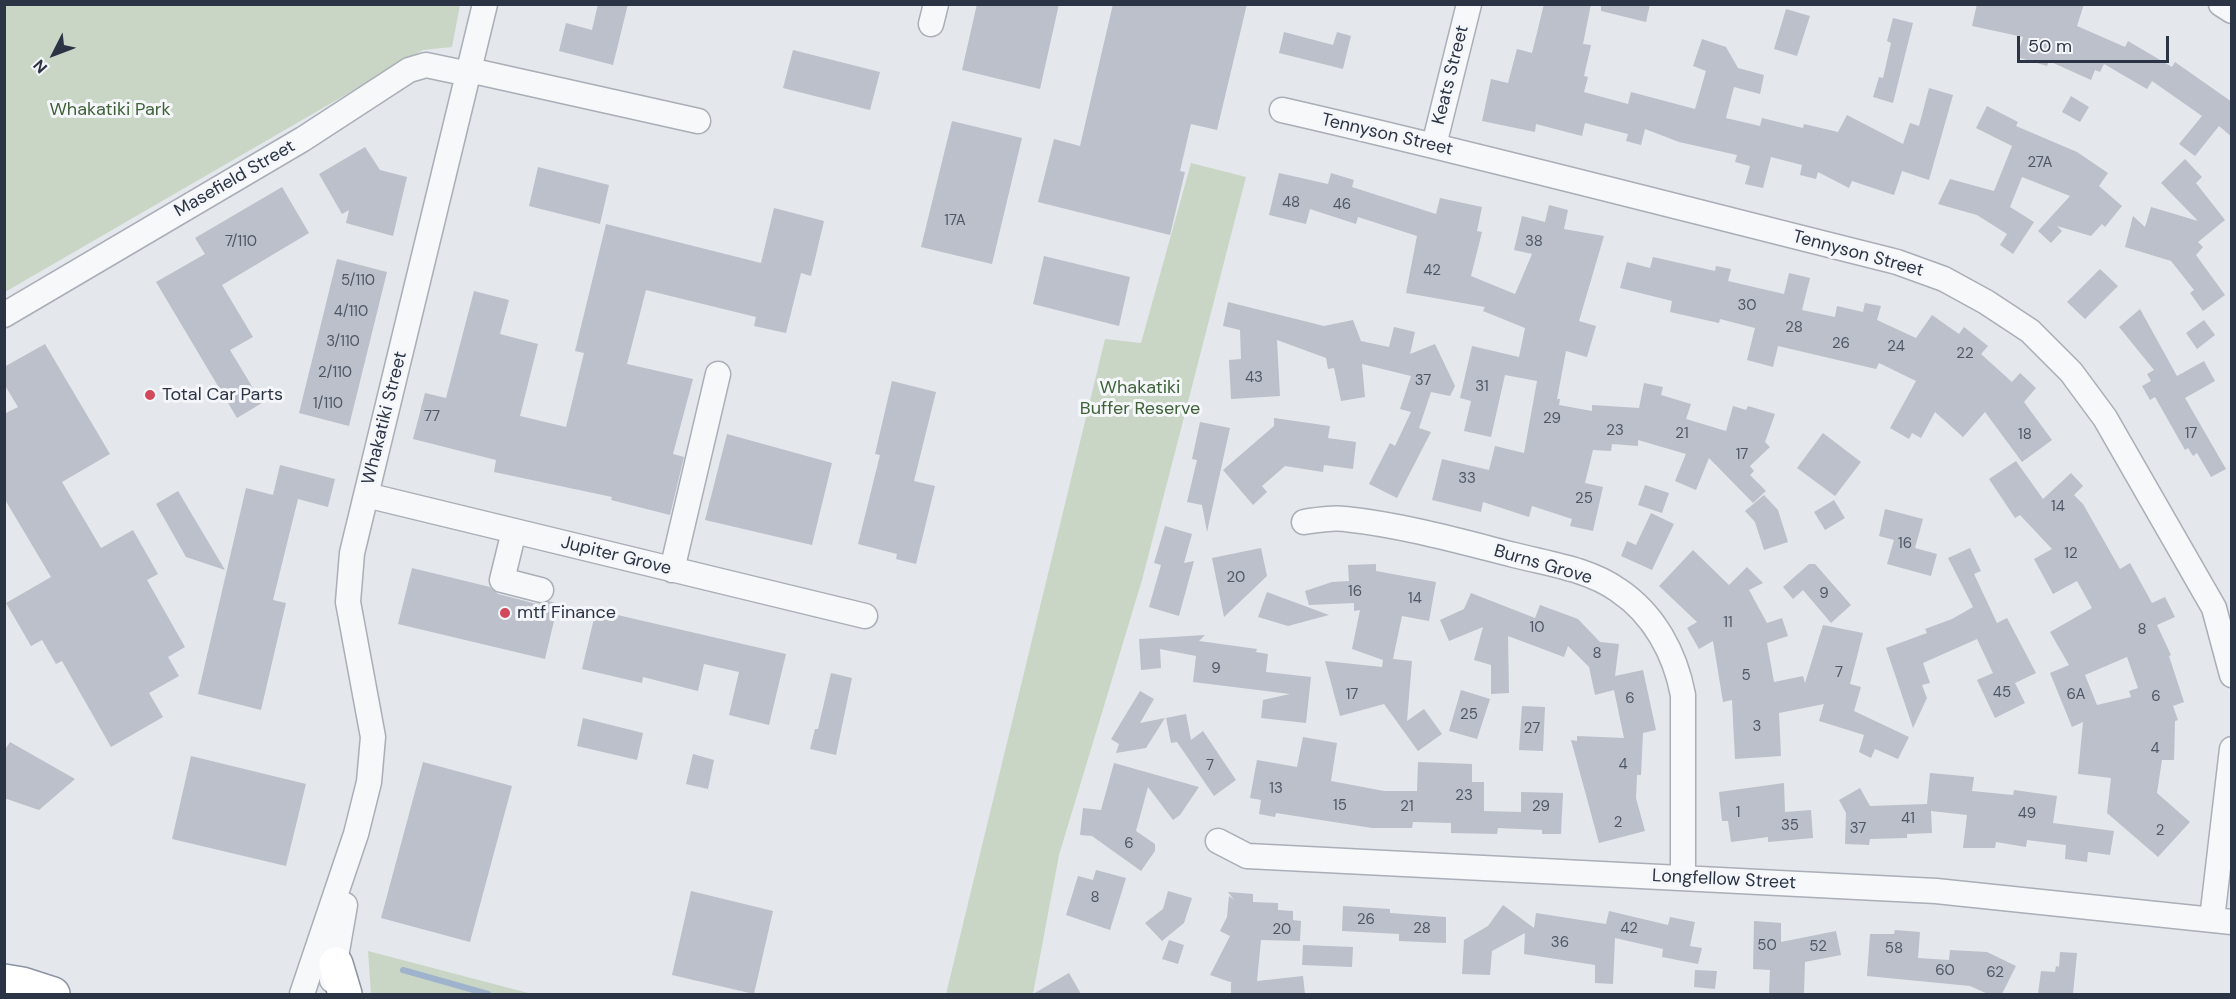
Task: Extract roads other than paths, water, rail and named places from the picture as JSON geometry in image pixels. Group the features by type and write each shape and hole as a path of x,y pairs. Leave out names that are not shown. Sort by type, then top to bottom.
{"highway":[{"path":"4,981 53,994"},
{"path":"4,987 22,994"}],"street":[{"name":"Whakatiki Street","path":"302,994 356,834 369,782 374,737 352,632 348,589 352,553 485,4"},
{"name":"Keats Street","path":"1434,145 1469,4"},
{"path":"2221,4 2232,11"},
{"name":"Masefield Street","path":"4,315 303,139 409,70 426,65 469,72 698,121"},
{"name":"Tennyson Street","path":"1282,110 1434,145 1503,165 1897,262 1944,279 2021,325 2071,372 2104,418 2214,608 2232,675"},
{"path":"672,570 718,374"},
{"name":"Jupiter Grove","path":"366,495 866,616"},
{"name":"Burns Grove","path":"1304,522 1343,518 1419,531 1584,573 1617,590 1644,612 1662,637 1677,665 1683,695 1683,878"},
{"path":"514,531 502,580 541,590"},
{"path":"2222,921 2232,749"},
{"name":"Whakatiki Street","path":"336,984 356,834"},
{"name":"Longfellow Street","path":"1218,841 1247,856 1936,891 2222,921"}],"waterway":[{"path":"403,970 488,994"}],"place":[{"name":"Total Car Parts","path":"150,395"},
{"name":"mtf Finance","path":"505,613"}],"park label":[{"name":"Whakatiki Park","path":"110,110"},
{"name":"Whakatiki Buffer Reserve","path":"1140,398"}]}
